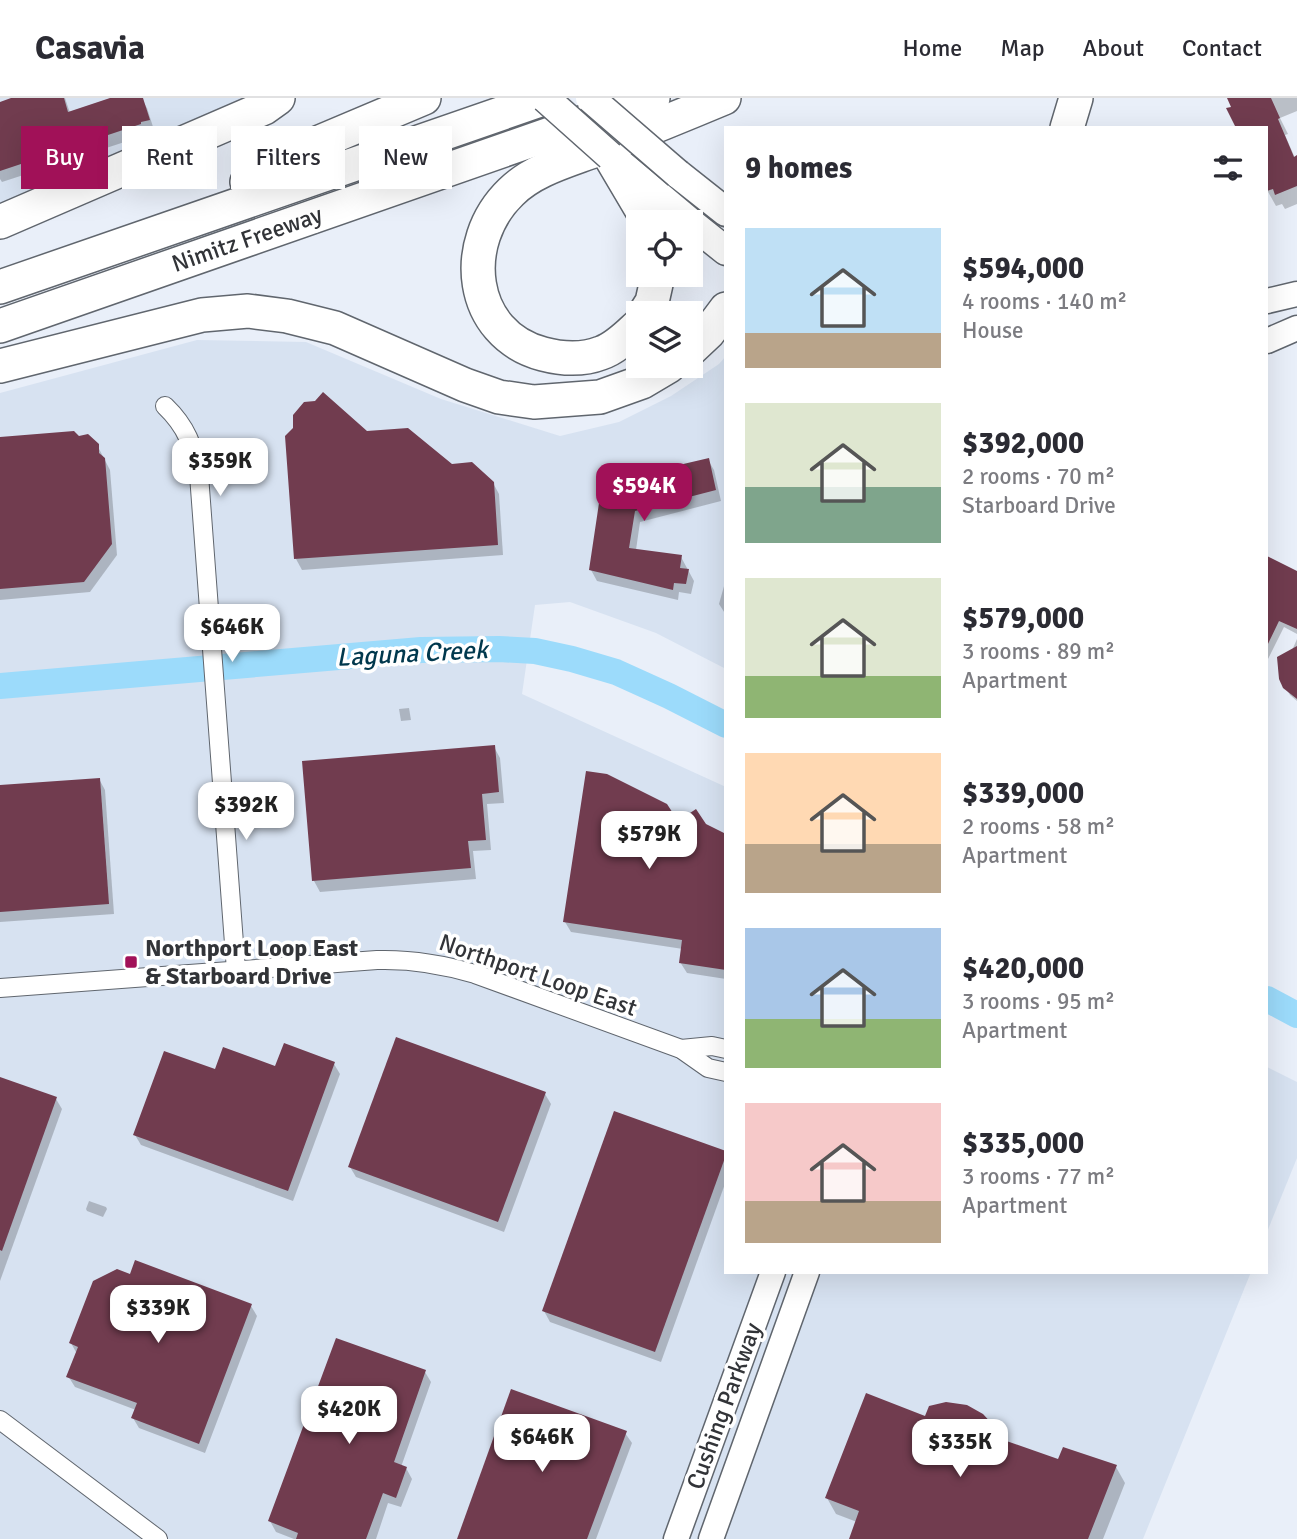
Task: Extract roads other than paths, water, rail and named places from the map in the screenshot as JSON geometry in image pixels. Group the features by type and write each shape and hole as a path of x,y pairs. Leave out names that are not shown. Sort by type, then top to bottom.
{"highway":[{"path":"0,222 264,108 278,98"},
{"path":"345,131 424,98"},
{"path":"345,148 492,98"},
{"path":"0,287 545,98"},
{"name":"Nimitz Freeway","path":"0,326 653,98"},
{"path":"626,337 602,353 580,358 555,357 536,352 515,341 496,325 484,303 478,266 481,242 491,218 511,192 540,172 724,98"},
{"path":"1068,126 1076,98"},
{"path":"610,156 650,208"},
{"path":"0,266 231,187"},
{"path":"0,366 202,315 248,311 287,316 335,328 465,385 499,397 534,402 600,397 649,378"},
{"path":"703,338 724,312"}],"main road":[{"path":"545,98 610,156"},
{"path":"590,98 724,210"},
{"path":"703,233 724,249"},
{"path":"1268,301 1297,294"},
{"path":"1268,340 1295,327"},
{"name":"Cushing Parkway","path":"676,1539 772,1274"},
{"name":"Cushing Parkway","path":"710,1539 806,1274"}],"street":[{"path":"165,406 177,417 188,435 199,475 236,971"},
{"name":"Northport Loop East","path":"0,988 377,960 429,962 475,974 681,1049 708,1068 724,1072"},
{"name":"Northport Loop East","path":"681,1049 712,1046 724,1049"},
{"path":"0,1420 158,1539"}],"waterway":[{"name":"Laguna Creek","path":"0,686 421,650 499,649 535,651 616,672 724,724"},
{"name":"Laguna Creek","path":"1268,1000 1297,1015"}],"place":[{"name":"Northport Loop East & Starboard Drive","path":"131,962"}]}
